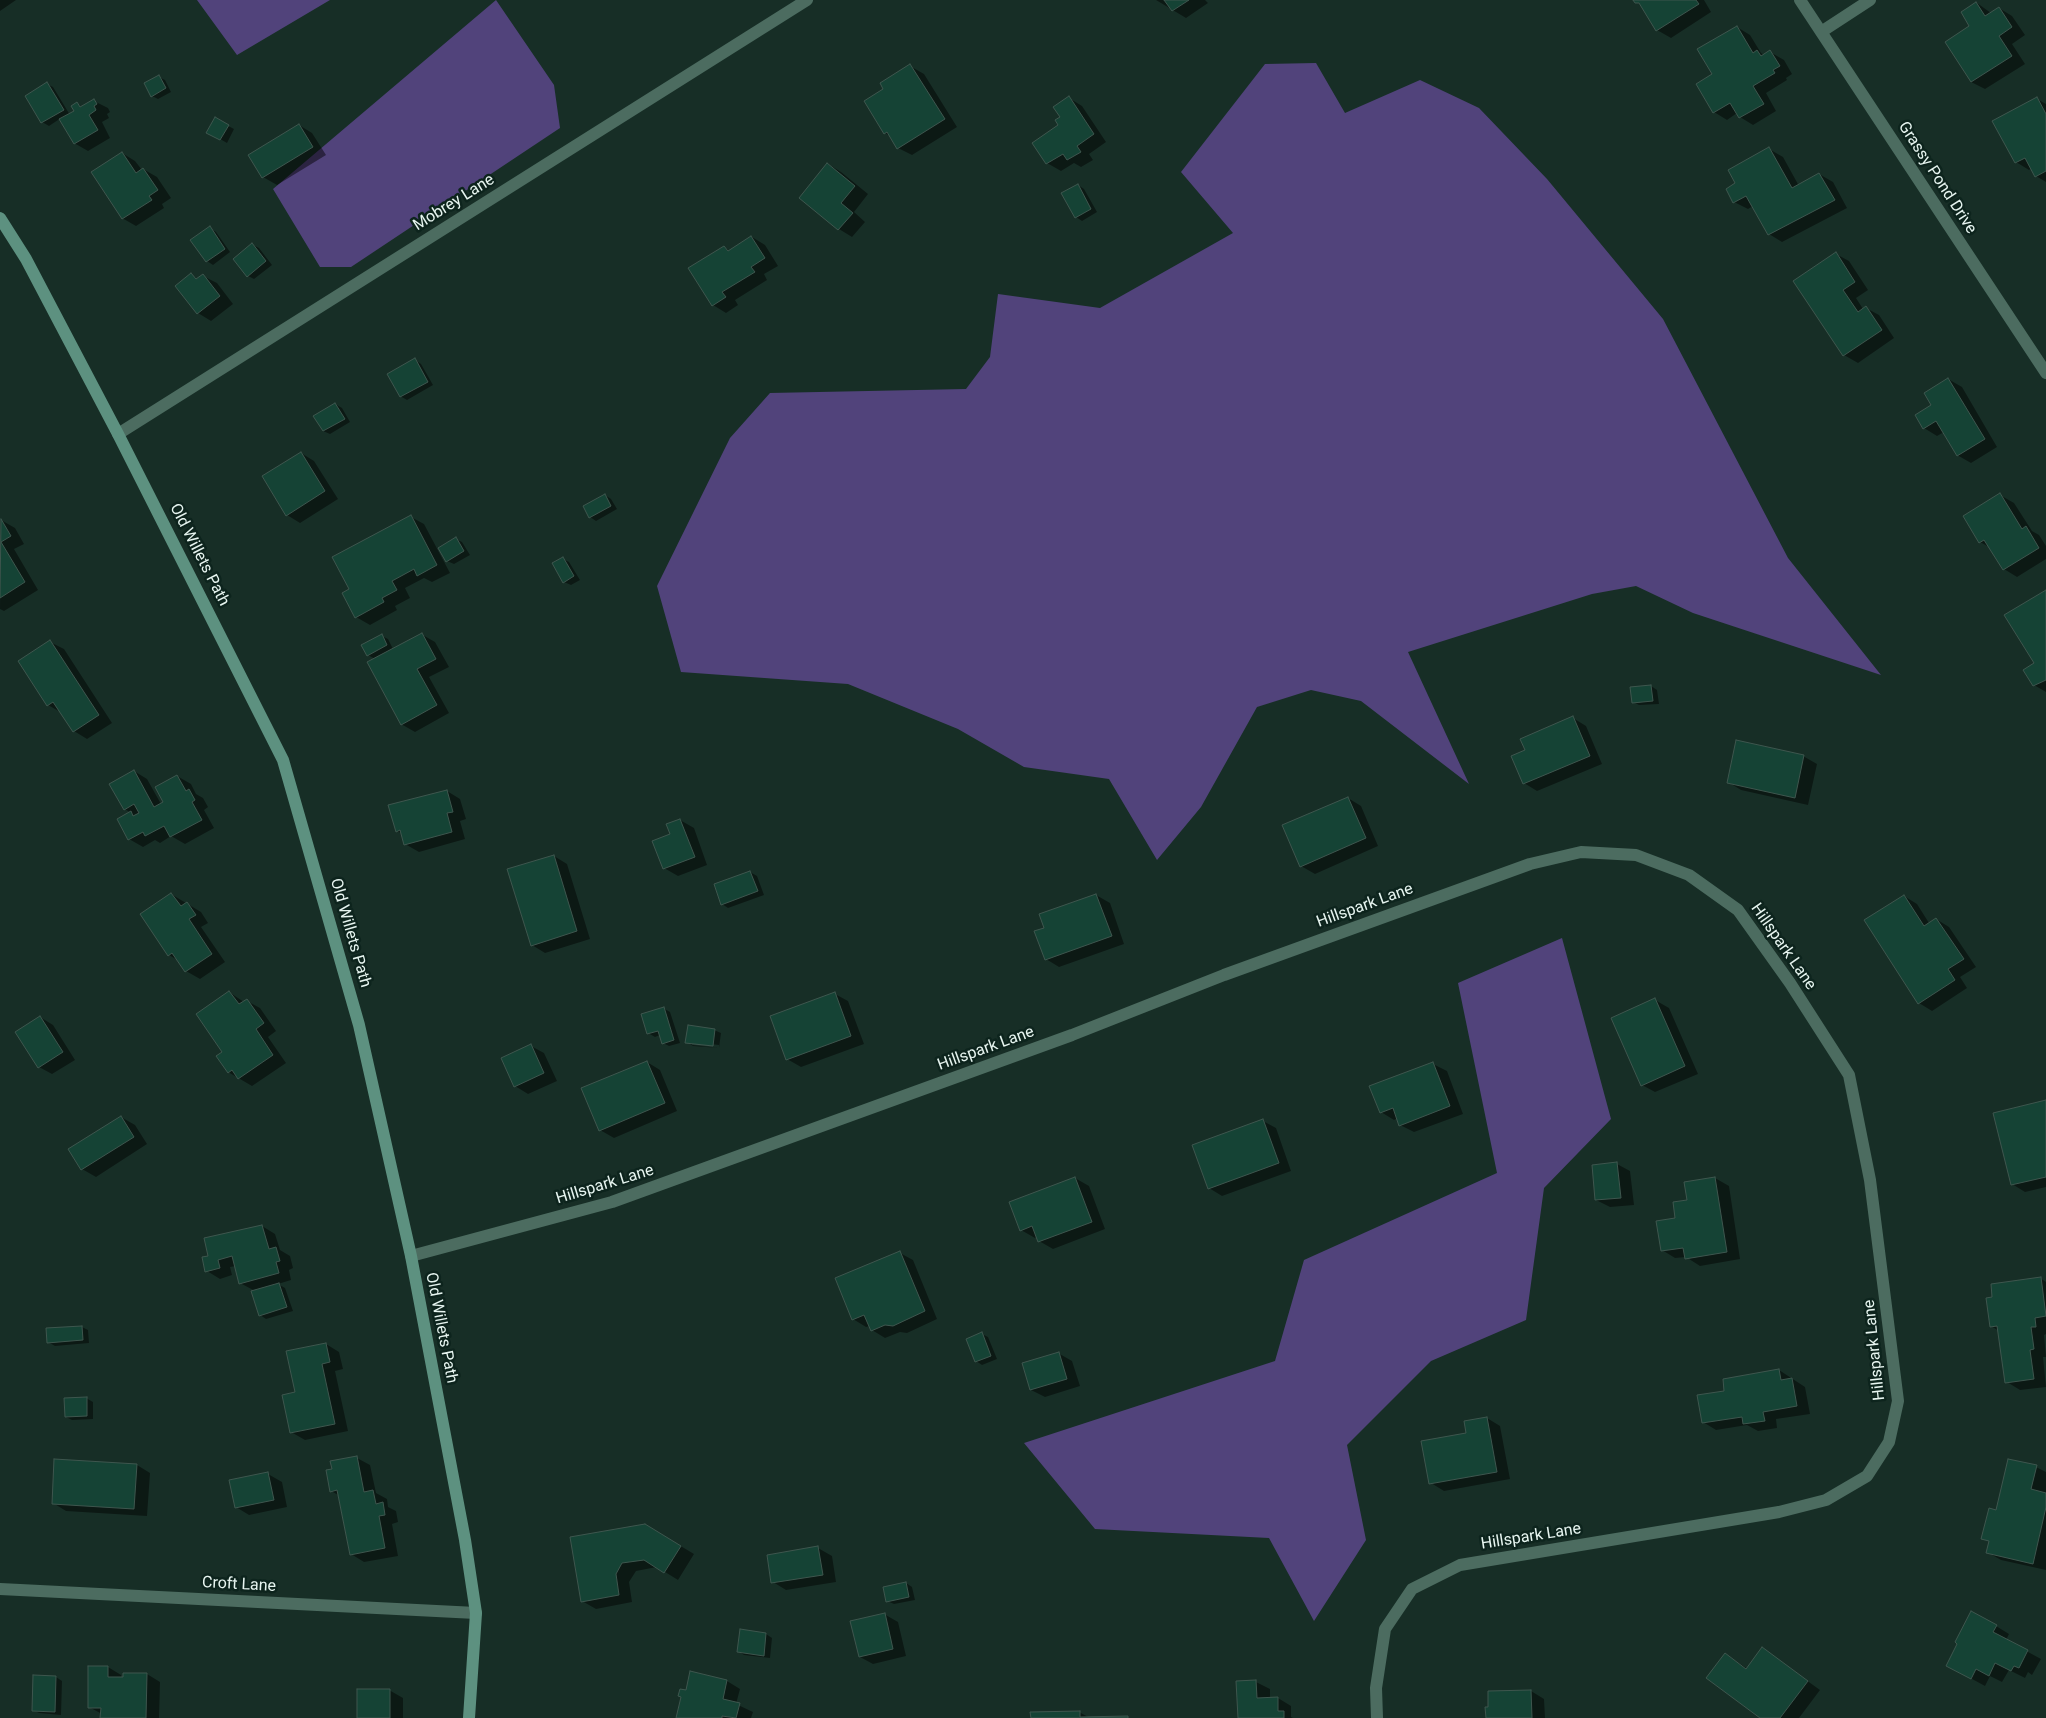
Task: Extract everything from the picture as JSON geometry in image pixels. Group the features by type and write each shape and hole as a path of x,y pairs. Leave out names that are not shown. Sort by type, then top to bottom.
{"main road":[{"name":"Old Willets Path","path":"0,218 26,258 118,434 283,760 359,1025 411,1256 463,1530 476,1613 469,1718"}],"street":[{"name":"Mobrey Lane","path":"118,434 807,0"},
{"name":"Grassy Pond Drive","path":"1800,0 2046,373"},
{"path":"1821,32 1870,0"},
{"name":"Hillspark Lane","path":"411,1256 612,1202 1072,1035 1224,975 1530,864 1581,852 1636,855 1689,875 1738,910 1790,983 1849,1075 1870,1180 1898,1401 1889,1442 1867,1476 1826,1500 1779,1512 1460,1565 1412,1589 1385,1629 1376,1688 1377,1718"},
{"name":"Croft Lane","path":"0,1589 476,1613"}],"shaded area":[{"path":"197,0 330,0 237,55"},
{"path":"496,0 554,85 560,128 351,267 320,267 273,189"},
{"path":"1316,63 1345,113 1420,80 1479,108 1547,179 1663,319 1788,558 1881,675 1693,613 1636,586 1592,594 1408,652 1469,784 1361,701 1311,690 1257,707 1201,807 1157,860 1109,779 1024,767 958,729 848,684 681,672 657,586 730,438 770,393 966,389 990,357 998,294 1100,308 1233,233 1181,172 1265,64"},
{"path":"1562,938 1611,1119 1544,1188 1526,1320 1431,1361 1347,1445 1366,1540 1314,1621 1269,1538 1095,1529 1024,1443 1275,1361 1304,1260 1497,1173 1458,983"}],"building":[{"path":"1164,0 1189,0 1172,11"},
{"path":"1633,0 1696,0 1699,4 1656,31 1639,3 1635,3"},
{"path":"1976,2 1985,16 1999,7 2012,27 1999,36 2012,56 1971,82 1945,42 1969,26 1961,12"},
{"path":"1737,26 1753,53 1757,50 1761,56 1770,50 1780,66 1773,70 1775,73 1753,86 1764,104 1739,118 1730,103 1713,113 1696,84 1712,74 1697,49"},
{"path":"910,64 945,119 897,149 887,132 884,134 864,101 883,89 880,83"},
{"path":"159,75 166,88 151,97 144,83"},
{"path":"47,82 64,110 41,123 25,96"},
{"path":"1069,96 1094,134 1077,146 1081,152 1067,160 1063,154 1046,164 1032,143 1058,125 1055,120 1060,117 1053,107"},
{"path":"2037,97 2046,114 2046,171 2035,177 2025,158 2015,163 1992,121"},
{"path":"94,99 97,104 94,106 96,110 89,115 98,130 74,144 59,119 74,111 71,106 77,102 80,107"},
{"path":"215,117 229,125 220,140 206,133"},
{"path":"299,124 313,147 262,178 248,155"},
{"path":"1769,147 1792,188 1819,173 1835,200 1768,235 1746,196 1733,203 1726,189 1735,183 1728,170"},
{"path":"122,152 136,173 143,168 158,190 149,196 152,200 122,219 91,172"},
{"path":"827,163 855,186 841,203 853,213 838,230 799,198"},
{"path":"1078,184 1091,209 1075,218 1061,193"},
{"path":"210,226 225,249 206,262 190,240"},
{"path":"751,236 765,258 751,267 755,272 722,292 726,297 712,306 688,268 724,246 728,251"},
{"path":"252,243 266,261 247,277 233,259"},
{"path":"1836,252 1855,282 1843,290 1858,312 1866,306 1882,330 1843,356 1793,281"},
{"path":"191,273 196,279 203,274 220,296 197,314 175,286"},
{"path":"415,358 428,382 400,397 387,374"},
{"path":"1948,378 1985,439 1957,456 1936,421 1923,429 1915,415 1931,405 1924,393"},
{"path":"335,403 345,419 323,431 313,416"},
{"path":"301,452 325,491 286,516 262,476"},
{"path":"2000,493 2022,529 2026,526 2039,548 2003,570 1984,540 1979,543 1963,516"},
{"path":"605,494 611,506 589,518 583,506"},
{"path":"411,515 437,565 417,576 414,569 392,581 397,590 382,598 384,602 355,618 342,593 349,589 332,557"},
{"path":"1,519 11,536 1,542 25,582 0,598"},
{"path":"456,537 464,551 446,562 438,548"},
{"path":"563,557 574,576 563,583 552,563"},
{"path":"2046,590 2046,680 2033,686 2023,670 2034,663 2004,615"},
{"path":"422,633 436,659 417,669 437,705 401,725 367,662"},
{"path":"382,634 387,645 367,656 361,645"},
{"path":"50,640 99,715 73,732 53,702 47,706 18,661"},
{"path":"1651,685 1653,701 1632,703 1630,687"},
{"path":"1573,716 1590,756 1523,784 1511,756 1525,750 1520,739"},
{"path":"1736,740 1804,755 1795,798 1727,783"},
{"path":"134,770 154,807 163,802 155,787 177,775 186,791 189,789 195,800 192,802 202,820 170,837 164,826 145,836 143,832 128,840 117,819 131,811 133,816 139,813 134,804 124,810 109,784"},
{"path":"447,790 453,812 447,813 452,832 404,845 400,830 396,832 388,805"},
{"path":"1348,797 1366,838 1300,867 1282,825"},
{"path":"680,819 695,857 663,869 652,841 670,834 666,824"},
{"path":"554,855 577,931 531,946 507,869"},
{"path":"750,871 758,891 721,905 714,884"},
{"path":"171,893 181,906 187,902 196,915 189,919 212,954 185,972 172,953 168,956 140,914"},
{"path":"1096,894 1112,936 1045,960 1034,931 1044,928 1039,914"},
{"path":"1904,895 1924,926 1936,918 1964,959 1948,969 1955,980 1918,1004 1864,920"},
{"path":"229,991 239,1004 247,999 264,1023 256,1029 273,1055 238,1079 232,1070 228,1073 216,1056 222,1052 196,1014"},
{"path":"835,992 851,1036 786,1060 770,1016"},
{"path":"1655,998 1685,1066 1641,1086 1611,1018"},
{"path":"664,1007 674,1040 662,1044 658,1031 647,1034 641,1014"},
{"path":"40,1016 63,1052 38,1068 15,1032"},
{"path":"688,1025 715,1029 713,1046 685,1043"},
{"path":"531,1044 544,1073 514,1087 501,1058"},
{"path":"647,1061 665,1103 599,1131 581,1088"},
{"path":"1433,1062 1450,1106 1399,1126 1393,1108 1380,1113 1369,1086"},
{"path":"2046,1100 2046,1177 2011,1185 1993,1113"},
{"path":"121,1116 134,1137 81,1170 68,1149"},
{"path":"1263,1119 1279,1163 1208,1189 1192,1145"},
{"path":"1617,1162 1621,1198 1595,1200 1592,1165"},
{"path":"1075,1177 1092,1222 1038,1242 1032,1226 1020,1231 1009,1202"},
{"path":"1715,1177 1727,1252 1685,1259 1683,1248 1661,1251 1656,1221 1675,1218 1673,1202 1687,1200 1684,1182"},
{"path":"262,1225 269,1249 276,1247 280,1261 276,1262 279,1273 239,1284 232,1256 218,1260 220,1268 205,1272 202,1257 208,1256 204,1238"},
{"path":"900,1251 925,1311 893,1326 885,1325 871,1331 864,1315 852,1320 835,1278"},
{"path":"2041,1277 2046,1316 2035,1318 2036,1327 2031,1327 2034,1349 2030,1350 2034,1379 2005,1383 1997,1326 1990,1327 1986,1298 1992,1297 1991,1284"},
{"path":"279,1283 287,1307 259,1316 251,1291"},
{"path":"82,1326 83,1340 47,1343 46,1328"},
{"path":"982,1332 991,1356 975,1362 966,1339"},
{"path":"326,1343 330,1362 322,1364 335,1424 290,1433 282,1395 295,1392 286,1351"},
{"path":"1059,1352 1067,1379 1030,1390 1022,1363"},
{"path":"1779,1369 1781,1380 1792,1378 1797,1406 1763,1412 1765,1421 1743,1424 1742,1417 1702,1423 1697,1395 1724,1391 1723,1379"},
{"path":"87,1397 87,1416 65,1417 64,1398"},
{"path":"1487,1417 1497,1472 1429,1484 1421,1441 1466,1433 1464,1421"},
{"path":"357,1456 364,1492 373,1490 376,1504 383,1502 385,1515 379,1516 385,1548 350,1555 337,1490 330,1492 326,1470 332,1469 330,1461"},
{"path":"54,1459 137,1464 134,1509 52,1504"},
{"path":"2008,1459 2037,1465 2031,1489 2046,1493 2046,1507 2033,1564 1986,1553 1989,1541 1981,1539 1989,1508 1996,1510"},
{"path":"268,1472 274,1500 235,1508 229,1480"},
{"path":"645,1524 681,1546 664,1573 644,1560 622,1563 616,1574 619,1595 581,1602 570,1537"},
{"path":"818,1546 823,1575 771,1583 767,1555"},
{"path":"906,1582 909,1597 886,1602 883,1587"},
{"path":"1971,1611 1997,1625 1993,1632 2028,1650 2019,1668 2014,1666 2011,1671 1995,1663 1989,1676 1976,1669 1971,1679 1946,1666 1957,1644 1955,1642"},
{"path":"885,1613 893,1649 859,1657 850,1621"},
{"path":"740,1629 766,1633 764,1656 737,1652"},
{"path":"1762,1647 1808,1681 1780,1718 1760,1718 1706,1678 1725,1653 1746,1669"},
{"path":"88,1666 108,1666 108,1677 123,1677 123,1673 147,1673 146,1718 100,1718 101,1708 88,1708"},
{"path":"690,1671 727,1680 723,1699 740,1703 736,1718 722,1716 722,1718 676,1718 681,1697 678,1696 680,1689 686,1690"},
{"path":"33,1675 56,1676 55,1712 32,1711"},
{"path":"1256,1680 1257,1698 1278,1697 1278,1711 1284,1711 1284,1718 1238,1718 1236,1681"},
{"path":"357,1689 390,1689 390,1718 357,1718"},
{"path":"1531,1690 1532,1718 1486,1718 1485,1707 1488,1707 1488,1691"},
{"path":"1080,1711 1080,1717 1128,1716 1128,1718 1031,1718 1030,1712"}]}
